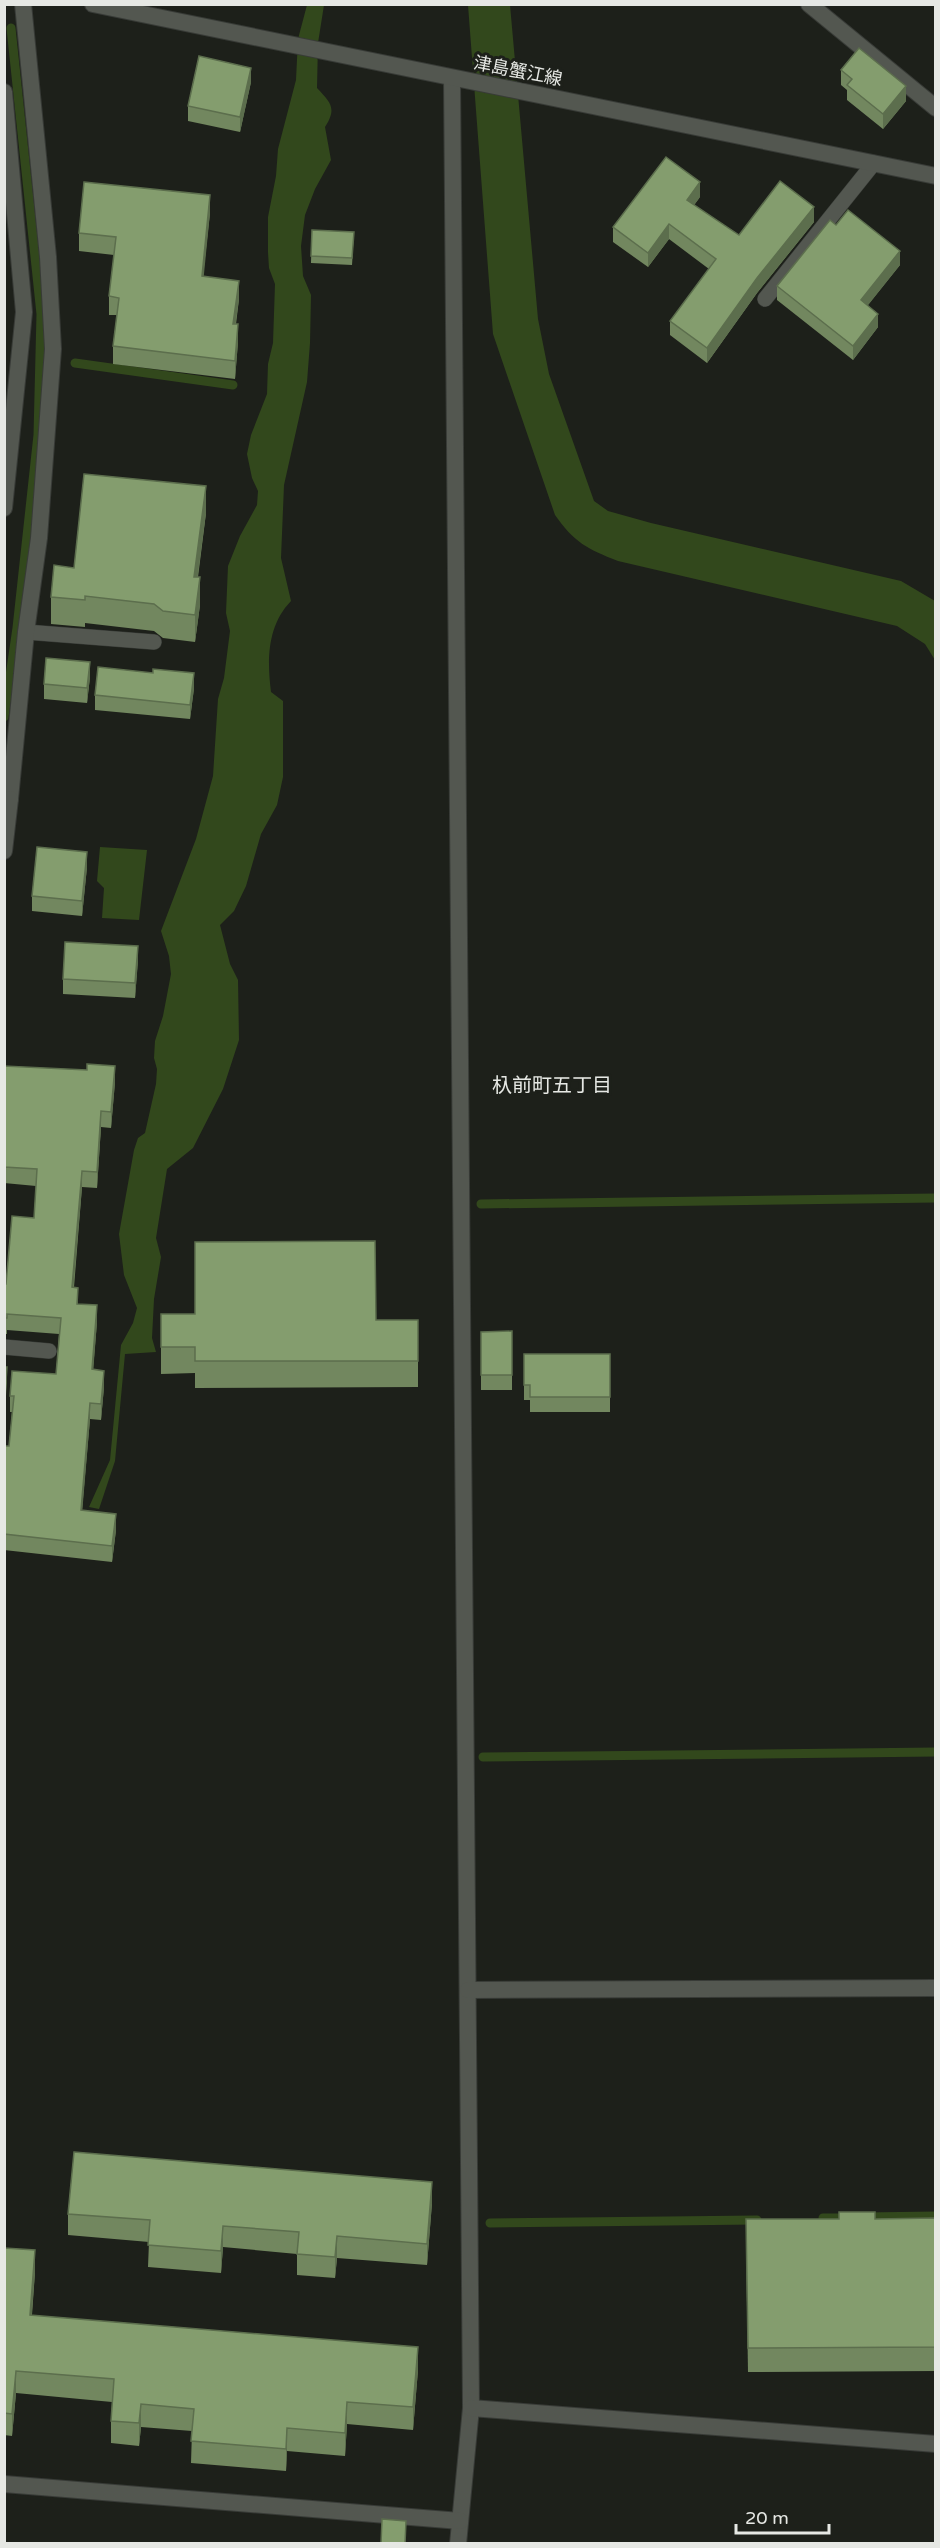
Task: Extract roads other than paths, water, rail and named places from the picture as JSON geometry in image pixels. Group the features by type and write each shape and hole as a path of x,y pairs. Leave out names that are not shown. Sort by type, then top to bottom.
{"street":[{"path":"4,851 7,798 39,538 53,350 48,257 23,4"},
{"name":"津島蟹江線","path":"93,4 936,176"},
{"path":"809,4 936,108"},
{"path":"458,2544 471,2408 457,892 460,80"},
{"path":"4,92 24,312 4,508"},
{"path":"468,1990 936,1988"},
{"path":"471,2408 936,2444"},
{"path":"4,2484 460,2521"}],"lane":[{"path":"765,298 874,163"},
{"path":"26,632 154,642"},
{"path":"4,1347 50,1351"}],"waterway":[{"path":"4,717 17,628 38,435 41,314 11,28"},
{"path":"75,363 233,385"},
{"path":"481,1204 936,1198"},
{"path":"483,1757 936,1752"},
{"path":"864,2217 936,2216"},
{"path":"823,2218 850,2218"},
{"path":"490,2223 757,2220"}],"district":[{"name":"杁前町五丁目","path":"552,1086"}]}
